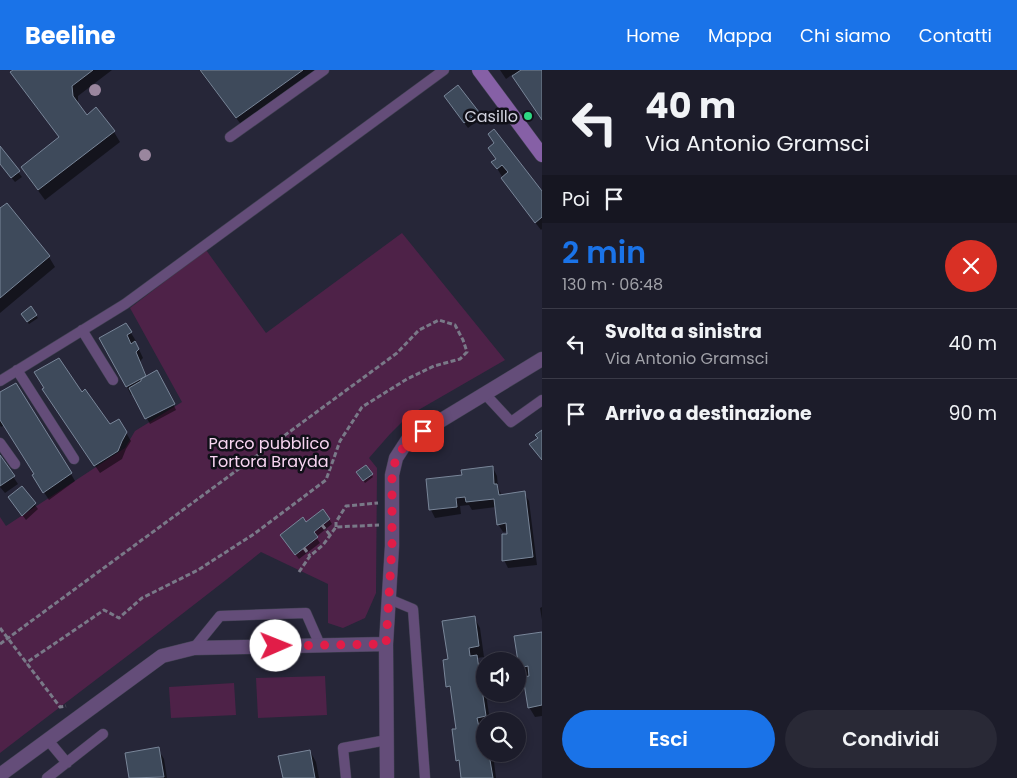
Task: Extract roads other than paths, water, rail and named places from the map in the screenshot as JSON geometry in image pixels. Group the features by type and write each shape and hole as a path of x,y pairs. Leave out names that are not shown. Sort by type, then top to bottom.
{"main road":[{"path":"479,70 542,155"}],"street":[{"path":"387,778 386,644 392,546 392,475 396,458 408,441 542,359"},
{"path":"0,775 162,656 194,648 386,644"}],"lane":[{"path":"230,137 324,70"},
{"path":"0,381 124,304 444,70"},
{"path":"82,330 113,380"},
{"path":"16,370 74,459"},
{"path":"484,394 511,422 542,400"},
{"path":"0,443 15,464"},
{"path":"389,599 413,609 425,778"},
{"path":"194,648 220,616 306,613 320,645"},
{"path":"46,778 103,734"},
{"path":"48,739 67,762"},
{"path":"346,778 343,748 387,740"}],"place":[{"name":"Casillo","path":"528,116"}],"park label":[{"name":"Parco pubblico Tortora Brayda","path":"269,452"}]}
